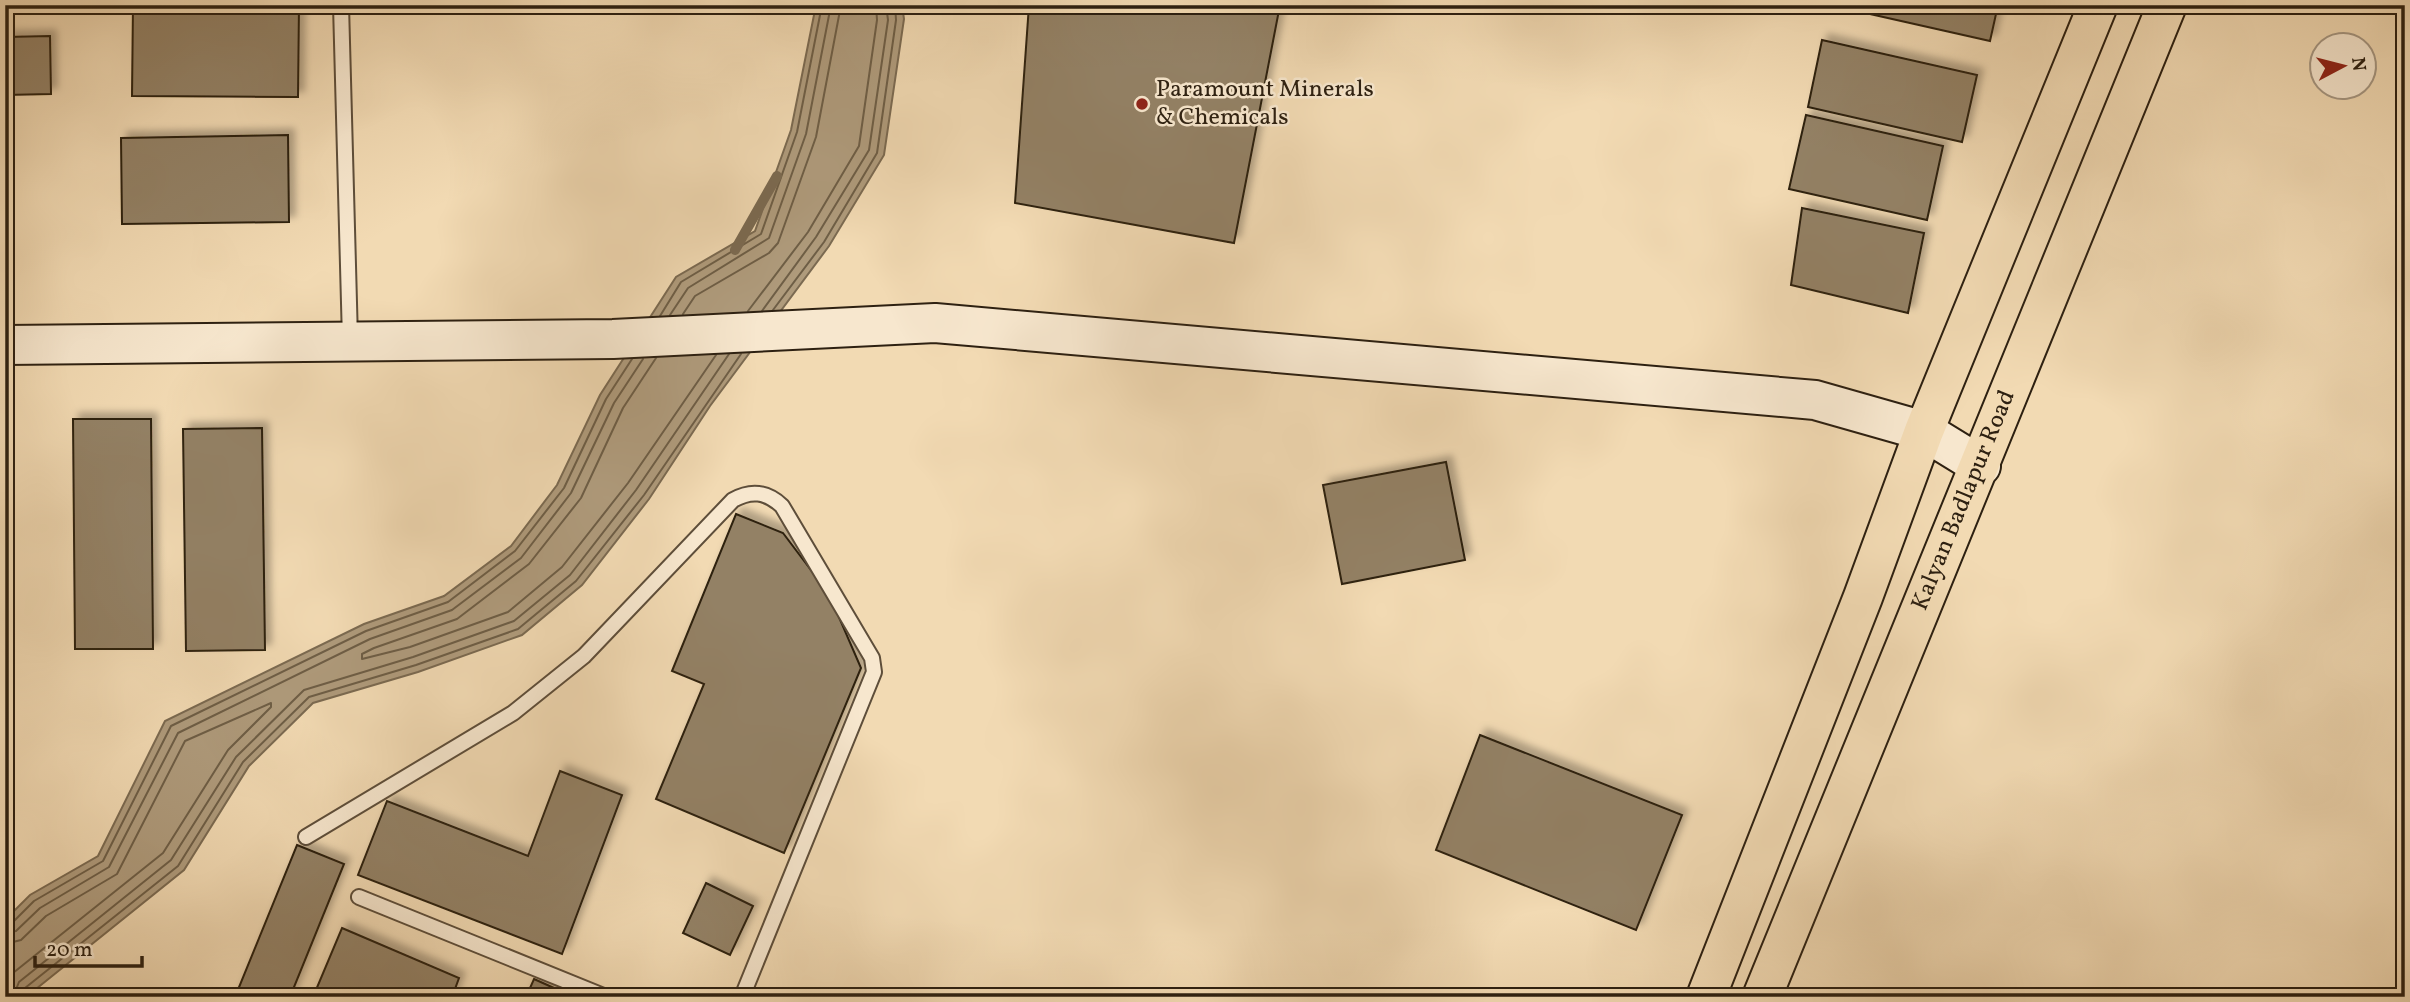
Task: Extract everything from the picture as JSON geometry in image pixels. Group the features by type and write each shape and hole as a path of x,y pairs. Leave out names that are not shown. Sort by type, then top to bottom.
{"main road":[{"path":"1706,997 1863,597 1924,431 2098,5"},
{"name":"Kalyan Badlapur Road","path":"1762,997 1903,644 1981,466 2167,5"}],"street":[{"path":"5,345 613,339 935,323 1815,400 1924,431 1981,466"}],"lane":[{"path":"341,5 350,341"},
{"path":"306,836 513,713 584,656 733,500 747,492 762,493 782,506 872,658 874,673 742,997"},
{"path":"359,897 606,997"}],"water":[{"path":"816,5 902,5 904,19 884,155 829,246 710,406 649,499 582,585 522,635 418,672 313,703 249,766 184,870 26,997 5,997 5,920 30,895 98,856 165,721 364,624 444,596 511,546 557,485 600,395 676,277 755,231 791,130"}],"building":[{"path":"133,5 299,5 298,97 132,96"},
{"name":"Paramount Minerals & Chemicals","path":"1029,5 1280,5 1234,243 1015,203"},
{"path":"1830,5 1998,5 1990,41"},
{"path":"50,36 51,94 5,95 5,37"},
{"path":"1822,40 1977,75 1962,142 1808,107"},
{"path":"1806,115 1943,146 1927,220 1789,189"},
{"path":"288,135 289,222 122,224 121,138"},
{"path":"1802,208 1924,233 1908,313 1791,285"},
{"path":"73,419 151,419 153,649 75,649"},
{"path":"262,428 265,650 186,651 183,429"},
{"path":"1446,462 1465,560 1342,584 1323,485"},
{"path":"736,514 783,533 829,594 861,668 784,853 656,799 704,684 672,671"},
{"path":"1480,735 1682,815 1636,930 1436,850"},
{"path":"560,771 622,795 562,954 358,875 387,801 528,856"},
{"path":"297,845 344,864 290,997 235,997"},
{"path":"706,883 753,906 730,955 683,933"},
{"path":"342,928 459,978 452,997 313,997"},
{"path":"534,979 574,997 526,997"}],"waterway":[{"path":"735,250 777,176"}],"place":[{"name":"Paramount Minerals & Chemicals","path":"1142,104"}]}
